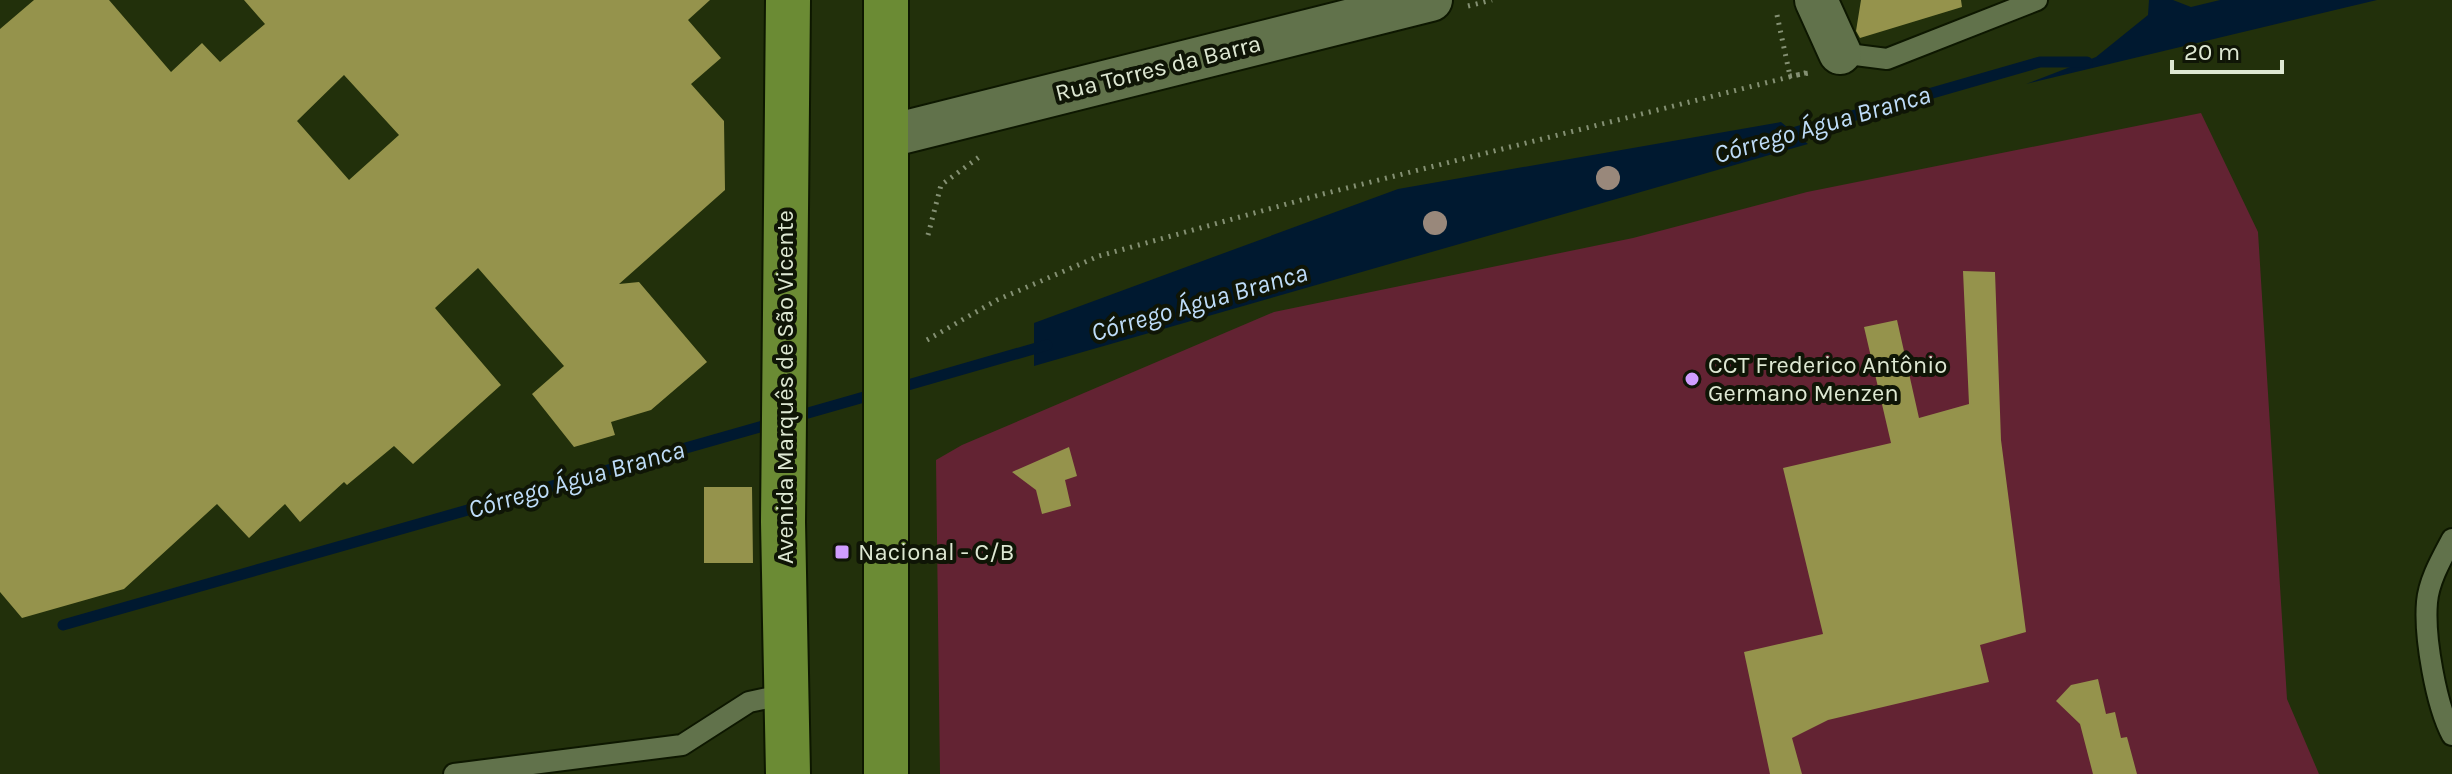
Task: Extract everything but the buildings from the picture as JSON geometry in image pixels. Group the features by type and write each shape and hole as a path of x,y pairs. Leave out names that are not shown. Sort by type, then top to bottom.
{"main road":[{"name":"Avenida Marquês de São Vicente","path":"788,0 783,522 788,774"},
{"path":"886,0 886,774"}],"street":[{"path":"1816,0 1840,53"},
{"name":"Rua Torres da Barra","path":"885,137 1445,4"}],"lane":[{"path":"1840,53 1887,59 2037,0"},
{"path":"2452,539 2434,575 2427,603 2434,684 2452,735"},
{"path":"454,774 682,745 749,702 786,694"}],"path":[{"path":"1445,4 1492,0"},
{"path":"927,326 927,341 997,300 1099,256 1353,186 1790,76 1774,0"},
{"path":"927,240 941,185 991,148"}],"shaded area":[{"name":"CCT Frederico Antônio Germano Menzen","path":"2201,113 2258,232 2287,699 2319,774 940,774 936,460 962,445 1274,312 1633,238 1807,192"}],"water":[{"path":"2149,0 2173,0 2191,7 2220,0 2377,0 2026,84 2096,57 2148,15"},
{"path":"1781,122 1808,144 1034,366 1034,323 1398,189"}],"waterway":[{"name":"Córrego Água Branca","path":"1779,137 2040,62 2087,62"},
{"name":"Córrego Água Branca","path":"894,389 1047,345"},
{"name":"Córrego Água Branca","path":"794,417 878,393"},
{"name":"Córrego Água Branca","path":"63,625 774,423"}],"place":[{"name":"CCT Frederico Antônio Germano Menzen","path":"1692,379"},
{"name":"Nacional - C/B","path":"842,552"}]}
